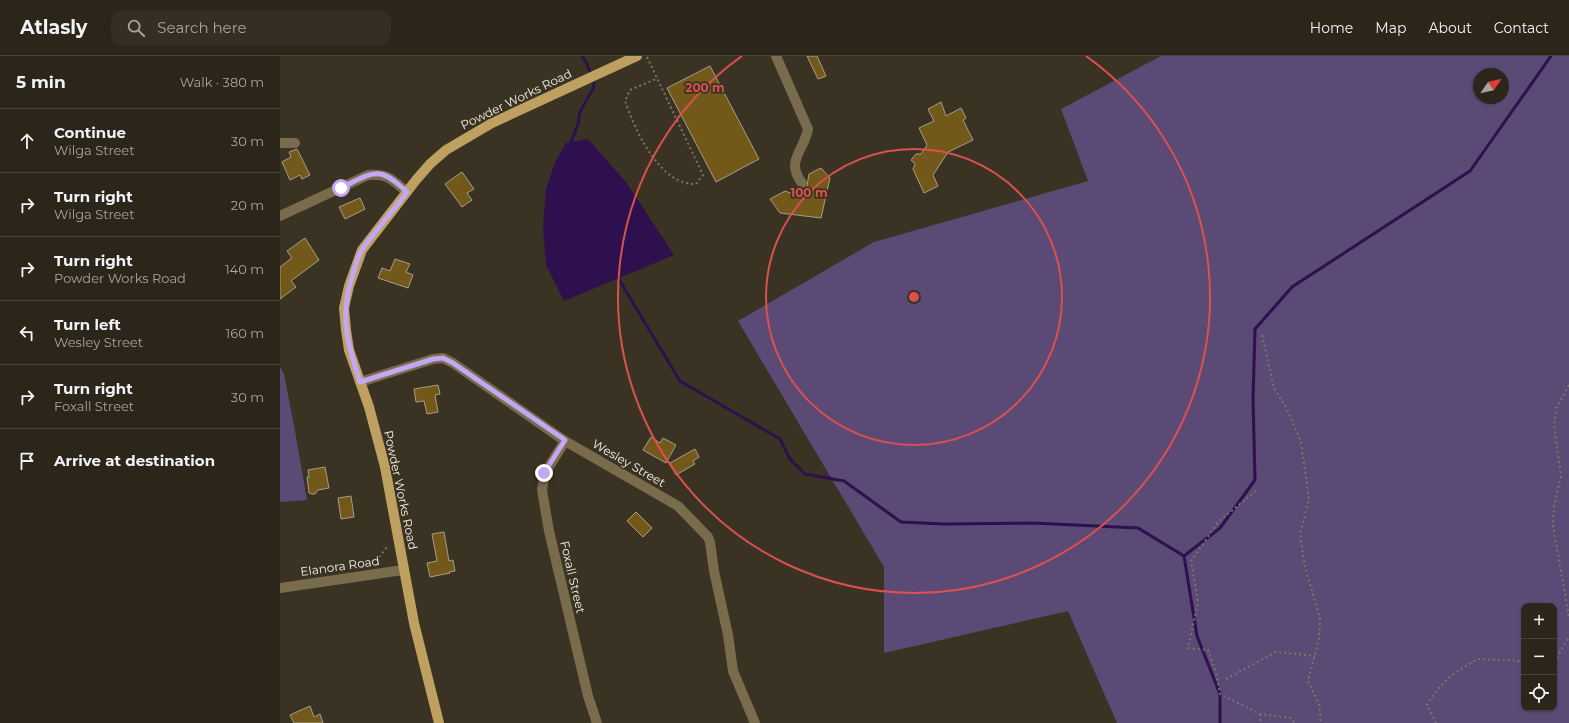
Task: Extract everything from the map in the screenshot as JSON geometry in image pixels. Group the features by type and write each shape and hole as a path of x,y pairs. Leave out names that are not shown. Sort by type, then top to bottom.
{"main road":[{"name":"Powder Works Road","path":"439,723 414,623 385,467 369,407 350,350 344,308 349,286 362,250 430,164 446,150 492,123 637,56"}],"street":[{"path":"776,56 808,129 803,145 794,163 797,177 802,183"},
{"path":"280,143 295,143"},
{"path":"280,216 368,175 381,174 391,179 407,192"},
{"name":"Wesley Street","path":"360,382 433,359 443,358 453,363 565,440 678,506 708,537 728,635 733,671 755,723"},
{"name":"Foxall Street","path":"565,440 544,473 542,490 549,531 588,696 597,723"},
{"name":"Elanora Road","path":"280,588 404,570"}],"path":[{"path":"646,56 703,174 696,184 684,183 671,176 647,147 637,132 632,120 625,101 630,90 656,78"},
{"path":"1262,335 1274,388 1286,407 1301,442 1309,499 1300,534 1305,567 1320,618 1319,639 1308,681 1319,704 1321,723"},
{"path":"1569,386 1556,408 1555,414 1554,425 1562,476 1554,506 1553,526 1569,617"},
{"path":"1256,491 1218,521 1191,561 1198,602 1188,648 1208,650 1216,672 1220,694 1260,714 1290,718 1295,723"},
{"path":"376,561 387,547"},
{"path":"1557,657 1569,638"},
{"path":"1226,679 1276,652 1315,656"},
{"path":"1436,723 1427,705 1436,691 1449,677 1477,659 1521,662"},
{"path":"1260,714 1262,723"}],"shaded area":[{"path":"1161,56 1569,56 1569,723 1117,723 1068,611 884,653 884,567 738,321 874,242 1088,181 1061,109"},
{"path":"588,139 626,182 674,255 564,301 546,265 543,227 546,189 555,162 566,143"},
{"path":"280,367 284,374 307,500 280,502"}],"building":[{"path":"807,56 817,56 826,76 818,79"},
{"path":"710,66 759,159 716,182 667,88"},
{"path":"941,102 946,116 961,108 966,118 963,120 973,140 948,152 933,175 938,186 924,193 913,169 915,164 911,160 916,154 921,154 927,145 919,128 934,121 928,109"},
{"path":"297,149 310,175 302,179 300,175 290,180 282,162 291,157 289,152"},
{"path":"821,168 830,178 821,218 780,213 770,199 785,191 805,198 809,174"},
{"path":"462,172 474,189 467,193 472,200 462,207 445,184"},
{"path":"360,198 365,209 345,219 339,207"},
{"path":"305,238 319,260 291,281 296,287 280,299 280,267 292,258 287,251"},
{"path":"395,259 410,264 406,272 413,275 408,288 378,278 382,268 390,271"},
{"path":"438,385 440,394 435,395 438,412 427,414 424,401 416,402 414,389"},
{"path":"651,437 660,443 663,438 676,445 666,463 643,450"},
{"path":"695,449 699,457 693,461 695,464 676,475 670,463"},
{"path":"325,467 329,488 318,490 315,494 309,493 307,477 309,477 308,470"},
{"path":"351,496 354,517 341,519 338,498"},
{"path":"636,512 652,528 643,537 627,521"},
{"path":"444,532 449,561 453,560 455,571 430,577 427,563 437,561 432,534"},
{"path":"310,706 314,717 320,714 323,723 294,723 290,715"}],"waterway":[{"path":"571,142 578,124 580,112 593,89 594,82 582,56"},
{"path":"1184,556 1220,528 1255,480 1253,399 1255,329 1292,287 1470,171 1551,56"},
{"path":"618,278 680,381 780,439 790,459 805,474 844,481 901,522 943,524 1033,523 1138,528 1184,556"},
{"path":"1184,556 1197,636 1220,694 1220,723"}],"route":[{"path":"341,188 368,175 381,174 391,179 407,192 362,250 349,286 344,308 346,330 350,350 360,382 433,359 443,358 453,363 565,440 544,473"}]}
